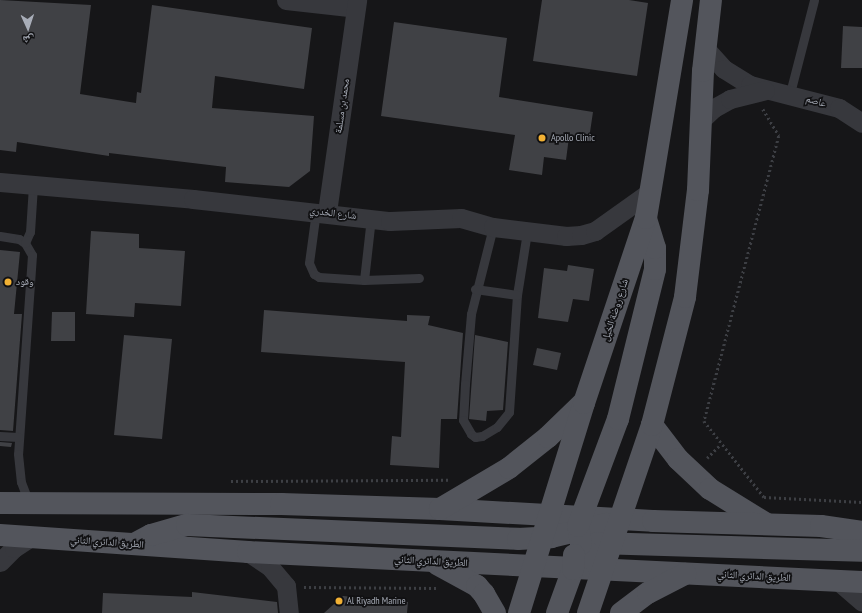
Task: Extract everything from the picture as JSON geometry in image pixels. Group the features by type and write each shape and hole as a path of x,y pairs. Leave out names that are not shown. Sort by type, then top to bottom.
{"main road":[{"name":"شارع روضة الخيل","path":"519,613 584,403 646,218 682,0"},
{"path":"588,613 652,425 676,340 692,253 702,118 705,48 711,0"},
{"path":"557,613 573,569 576,534 618,419 655,269 655,248 646,218"},
{"path":"440,509 509,468 548,437 584,403"},
{"path":"652,425 678,459 710,489 768,524"},
{"path":"0,503 281,504 550,514 576,534 602,570"},
{"path":"135,544 151,535 187,525 542,538 576,534 620,519 768,524 862,532"},
{"path":"576,534 612,543 862,551"},
{"path":"534,566 558,550 576,534"},
{"name":"الطريق الدائري الثاني","path":"0,535 248,552 862,582"},
{"path":"429,560 477,586 484,594 495,613"},
{"path":"621,613 648,593 687,573"}],"street":[{"path":"286,0 357,4"},
{"name":"محمد بن مسلمة","path":"322,211 357,4"},
{"name":"عاصم","path":"705,48 724,69 758,91"},
{"name":"عاصم","path":"702,118 730,99 758,91 790,93 839,108 862,123"},
{"name":"شارع الخدري","path":"0,182 322,211 371,218 418,222 461,218 493,227 526,232 581,235 595,231 651,191"},
{"path":"0,562 14,548 30,537"},
{"path":"248,552 270,567 286,586 288,613"},
{"path":"837,580 862,602"}],"lane":[{"path":"790,93 814,0"},
{"path":"25,243 30,232 33,185"},
{"path":"322,211 309,263 311,271 319,277 364,280 419,278"},
{"path":"364,280 371,218"},
{"path":"493,227 476,289 471,314 463,420 471,434 475,437 482,436 497,427 509,412 517,295 526,232"},
{"path":"0,236 25,243 32,255 18,437 21,482 29,504"},
{"path":"476,289 517,295"},
{"path":"0,436 18,437"}],"path":[{"path":"758,91 750,106 762,106 779,136 704,421 764,497"},
{"path":"229,481 452,480"},
{"path":"757,495 764,497 862,502"},
{"path":"286,586 440,588"}],"building":[{"path":"0,0 91,5 80,94 136,103 137,92 141,93 152,5 312,28 304,89 215,76 212,108 314,116 310,171 289,187 225,182 226,167 109,153 109,156 17,142 16,152 0,150"},
{"path":"542,0 629,0 648,3 637,76 533,61"},
{"path":"394,22 507,38 499,97 593,112 589,139 569,137 566,160 544,157 542,175 509,170 515,135 381,116"},
{"path":"843,26 862,27 862,68 841,68"},
{"path":"91,231 139,234 139,248 185,251 181,306 135,303 134,317 86,314"},
{"path":"0,250 20,252 14,314 22,314 13,431 0,430"},
{"path":"568,265 594,269 589,301 573,299 568,322 538,318 544,268 567,271"},
{"path":"264,310 407,321 407,315 430,316 428,325 463,333 457,419 441,419 439,468 390,465 392,436 401,437 405,362 261,352"},
{"path":"52,312 75,312 75,341 51,341"},
{"path":"124,335 172,339 162,439 114,435"},
{"path":"475,335 508,342 503,410 487,411 486,421 469,419"},
{"path":"537,348 561,353 557,370 533,365"},
{"path":"0,442 12,443 11,447 0,446"},
{"path":"192,592 277,602 278,613 102,613 103,593 192,597"},
{"path":"343,596 408,602 407,613 324,613"}],"place":[{"name":"Apollo Clinic","path":"542,138"},
{"name":"وقود","path":"8,282"},
{"name":"Al Riyadh Marine","path":"339,601"}]}
